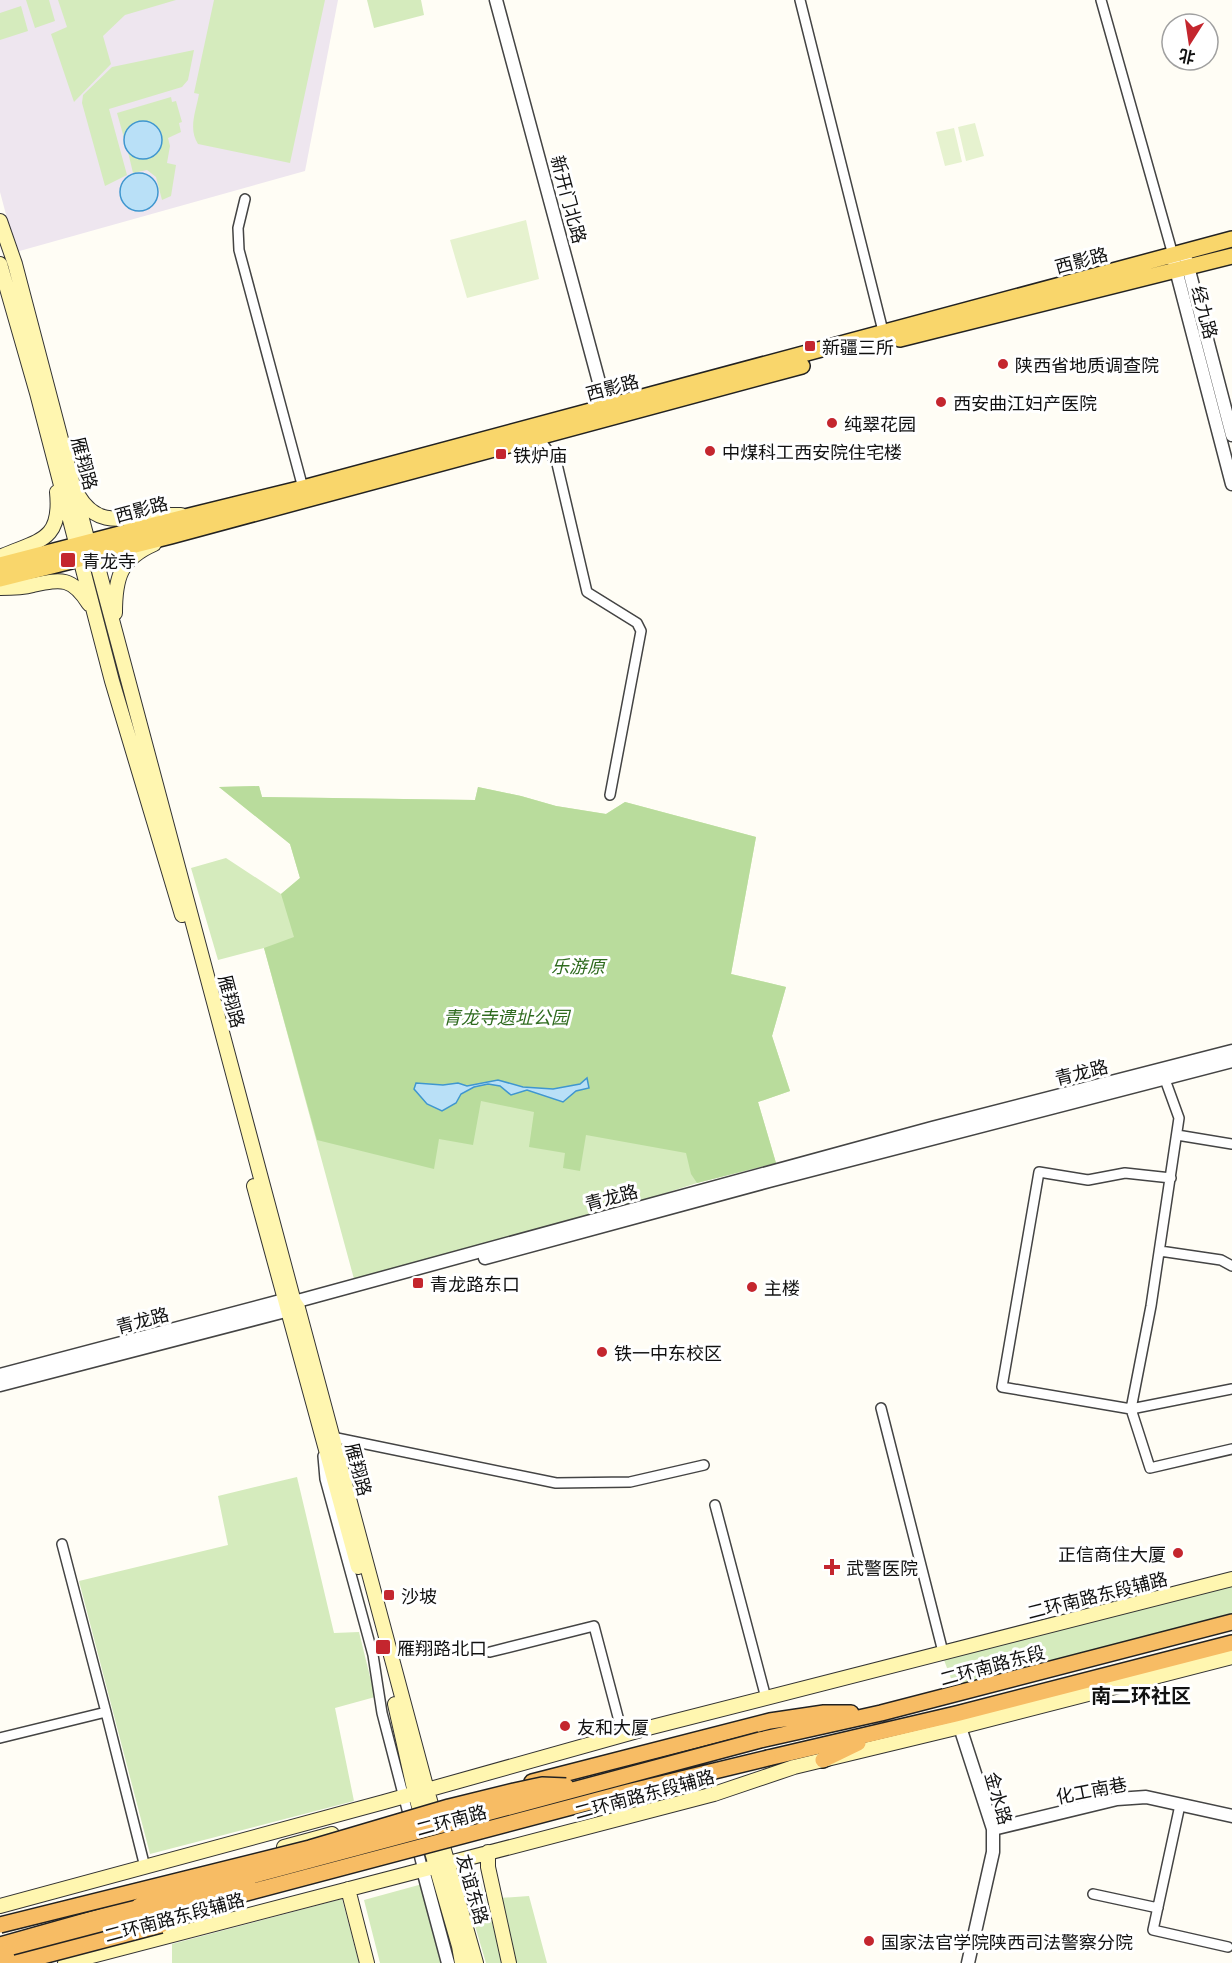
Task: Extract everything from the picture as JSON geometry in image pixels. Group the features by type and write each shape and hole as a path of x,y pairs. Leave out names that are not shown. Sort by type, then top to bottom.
{"highway":[{"name":"二环南路东段","path":"760,1740 881,1713 1232,1622"},
{"path":"823,1760 886,1730 958,1720 1232,1643"},
{"path":"420,1810 770,1720 824,1713 881,1713"},
{"name":"二环南路","path":"142,1913 886,1730"},
{"name":"二环南路","path":"142,1913 587,1786 760,1740"},
{"path":"0,1924 310,1848 449,1807 503,1794 542,1785 587,1786"},
{"path":"16,1963 499,1836 566,1816 628,1792"},
{"path":"0,1945 72,1925 142,1913"},
{"path":"0,1959 142,1913"},
{"path":"32,1914 72,1925"}],"main road":[{"name":"雁翔路","path":"0,221 4,265 53,451 85,551 116,633 291,1305"},
{"name":"西影路","path":"0,565 171,536 539,438 1232,239"},
{"name":"西影路","path":"0,579 189,516 885,338 1232,256"},
{"name":"雁翔路","path":"4,265 74,486 96,618 112,681 190,941 291,1305 327,1438 416,1793"},
{"path":"0,557 41,540 51,532 54,526 58,501 53,451"},
{"path":"74,486 86,505 99,515 112,520 155,515 189,516"},
{"path":"116,633 116,590 120,572 135,554 171,536"},
{"path":"0,588 62,580 72,584 79,591 96,618"},
{"name":"二环南路东段辅路","path":"0,1906 622,1736 1232,1579"},
{"name":"二环南路东段辅路","path":"65,1963 714,1794 794,1767 958,1720 1232,1657"},
{"name":"友谊东路","path":"416,1793 420,1810 442,1864 476,1963"},
{"path":"0,1924 420,1810"},
{"path":"488,1852 488,1867 509,1963"},
{"path":"442,1864 462,1963"},
{"path":"348,1889 367,1963"}],"street":[{"name":"新开门北路","path":"496,0 606,408"},
{"path":"800,0 885,338"},
{"path":"1101,0 1179,253"},
{"path":"245,199 238,228 239,250 303,488"},
{"name":"经九路","path":"1179,253 1232,484"},
{"name":"经九路","path":"1183,269 1232,435"},
{"path":"539,438 557,464 587,592 638,623 641,631 610,795"},
{"name":"青龙路","path":"0,1385 291,1305 769,1181 1163,1074 1232,1051"},
{"name":"青龙路","path":"1163,1074 1232,1061"},
{"path":"1163,1074 1179,1118 1160,1251 1131,1409 1150,1468 1232,1449"},
{"path":"1177,1136 1232,1144"},
{"path":"1171,1178 1125,1173 1088,1180 1039,1173 1002,1387 1131,1409 1232,1389"},
{"path":"1160,1251 1221,1260 1232,1266"},
{"name":"青龙路","path":"0,1375 291,1305"},
{"path":"881,1408 943,1652"},
{"path":"448,1963 423,1870 420,1810 416,1793 382,1713 373,1655 325,1479 327,1438 556,1483 630,1482 704,1465"},
{"path":"715,1505 766,1698"},
{"path":"62,1544 145,1867"},
{"path":"490,1652 594,1626 622,1736"},
{"path":"0,1738 106,1712"},
{"name":"金水路","path":"958,1720 993,1829 993,1852 968,1963"},
{"name":"化工南巷","path":"993,1829 1117,1799 1146,1797 1232,1816"},
{"path":"1180,1804 1153,1930 1228,1947"},
{"path":"1093,1894 1158,1908"}],"shaded area":[{"path":"0,0 338,0 305,171 16,252 0,192"}],"green space":[{"path":"26,0 49,0 55,21 35,28"},
{"path":"58,0 176,0 125,15 103,36 111,64 74,102 51,34 67,27"},
{"path":"214,0 325,0 290,163 198,144 195,138 194,120 199,94 194,93"},
{"path":"367,0 421,0 424,15 374,28"},
{"path":"21,6 28,31 0,40 0,13"},
{"path":"194,50 188,80 182,87 109,109 127,175 105,186 82,103 83,95 112,67"},
{"path":"171,97 172,102 176,101 182,122 179,123 181,132 168,138 170,146 167,163 176,165 171,196 162,200 156,177 147,170 133,173 128,152 141,158 153,156 161,147 161,132 151,123 140,122 130,126 124,138 117,113"},
{"path":"975,123 984,156 966,161 958,127"},
{"path":"954,128 962,162 945,166 936,132"},
{"path":"526,220 539,279 467,298 450,240"},
{"name":"乐游原","path":"259,786 262,797 475,800 478,787 556,806 606,814 625,802 756,837 731,974 786,987 772,1036 790,1091 758,1102 776,1163 697,1183 553,1229 354,1279 264,948 218,960 191,868 226,858 281,894 300,878 290,844 219,787"},
{"name":"乐游原","path":"259,786 262,797 475,800 478,787 556,806 606,814 625,802 756,837 731,974 786,987 772,1036 790,1091 758,1102 776,1163 697,1183 691,1174 686,1153 586,1135 580,1171 563,1168 565,1153 529,1147 534,1112 481,1101 473,1145 439,1139 434,1169 317,1140 264,948 294,937 281,894 300,878 290,844 219,787"},
{"path":"297,1477 334,1633 359,1632 375,1697 335,1708 354,1801 150,1854 79,1581 228,1545 218,1496"},
{"path":"1232,1585 1232,1613 955,1689 944,1660"},
{"path":"477,1869 503,1963 486,1963 464,1889 470,1873"},
{"path":"426,1883 446,1963 380,1963 364,1900"},
{"path":"529,1896 547,1963 515,1963 499,1898"},
{"path":"342,1899 359,1963 172,1963 172,1944"}],"water":[{"path":"143,121 156,127 162,140 156,153 143,159 130,153 124,140 130,127"},
{"path":"139,173 152,179 158,192 152,205 139,211 126,205 120,192 126,179"},
{"path":"587,1078 589,1088 576,1091 563,1102 527,1090 511,1095 500,1086 488,1084 474,1087 461,1094 456,1103 442,1111 427,1104 414,1089 416,1083 443,1085 458,1083 467,1086 498,1080 523,1087 553,1089 580,1084"}],"place":[{"name":"新疆三所","path":"810,346"},
{"name":"陕西省地质调查院","path":"1003,364"},
{"name":"西安曲江妇产医院","path":"941,402"},
{"name":"纯翠花园","path":"832,423"},
{"name":"中煤科工西安院住宅楼","path":"710,451"},
{"name":"铁炉庙","path":"501,454"},
{"name":"青龙寺","path":"68,560"},
{"name":"青龙路东口","path":"418,1283"},
{"name":"主楼","path":"752,1287"},
{"name":"铁一中东校区","path":"602,1352"},
{"name":"正信商住大厦","path":"1178,1553"},
{"name":"武警医院","path":"832,1567"},
{"name":"沙坡","path":"389,1595"},
{"name":"雁翔路北口","path":"383,1647"},
{"name":"友和大厦","path":"565,1726"},
{"name":"国家法官学院陕西司法警察分院","path":"869,1941"}],"district":[{"name":"南二环社区","path":"1141,1694"}],"park label":[{"name":"青龙寺遗址公园","path":"506,1016"}]}
